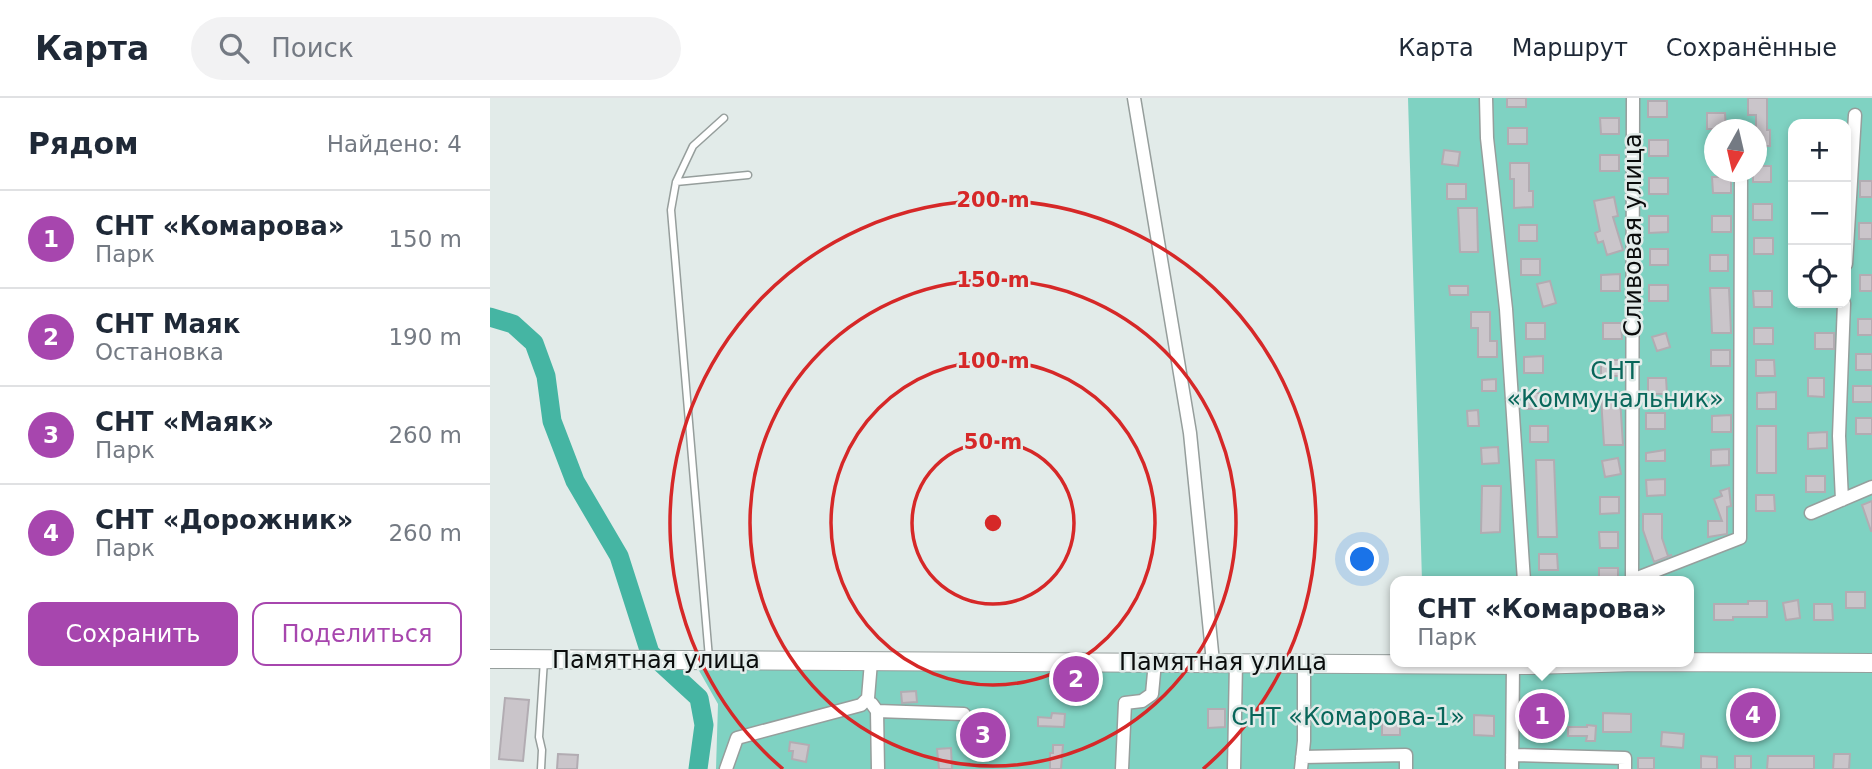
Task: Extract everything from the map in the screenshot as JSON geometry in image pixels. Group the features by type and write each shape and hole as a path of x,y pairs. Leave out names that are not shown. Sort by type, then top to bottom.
{"street":[{"path":"1134,98 1190,433 1213,662"},
{"path":"1486,98 1487,138 1506,309 1524,576"},
{"name":"Сливовая улица","path":"1632,576 1633,98"},
{"path":"1847,245 1855,115"},
{"path":"1642,576 1740,538 1741,182"},
{"path":"1842,500 1839,436 1844,308"},
{"path":"1811,513 1872,487"},
{"name":"Памятная улица","path":"490,659 871,663 1390,663"},
{"path":"1122,769 1125,703 1142,701 1152,694 1155,662"},
{"path":"1234,769 1236,662"},
{"name":"Памятная улица","path":"1694,662 1872,663"},
{"path":"871,663 868,698 877,711 878,769"},
{"path":"1304,663 1302,763 1406,755 1406,769"},
{"path":"1525,667 1512,762 1625,758 1625,769"},
{"path":"726,769 737,738 861,705 868,698"},
{"path":"877,711 964,713"}],"lane":[{"path":"709,660 671,210 676,182 693,146 724,118"},
{"path":"676,182 748,174"},
{"path":"541,769 542,750 539,737 544,659"}],"green space":[{"name":"СНТ «Коммунальник»","path":"1408,98 1872,98 1872,769 716,769 718,704 693,660 1390,661 1390,667 1694,667 1694,576 1422,576"}],"building":[{"path":"1507,98 1526,98 1526,107 1507,107"},
{"path":"1748,98 1767,98 1767,119 1756,119 1756,115 1748,115"},
{"path":"1648,101 1667,101 1667,117 1648,117"},
{"path":"1707,113 1725,113 1725,119 1707,119"},
{"path":"1600,118 1619,118 1619,134 1601,134"},
{"path":"1508,128 1527,128 1527,144 1508,144"},
{"path":"1767,130 1770,130 1770,146 1767,146"},
{"path":"1649,140 1668,140 1668,156 1649,156"},
{"path":"1444,150 1460,152 1458,166 1442,164"},
{"path":"1600,155 1619,155 1619,171 1600,171"},
{"path":"1510,163 1529,163 1529,191 1533,191 1533,207 1514,208 1514,179 1510,179"},
{"path":"1767,166 1771,166 1771,182 1767,182"},
{"path":"1649,178 1668,178 1668,194 1649,194"},
{"path":"1860,181 1872,181 1872,197 1860,197"},
{"path":"1712,182 1731,182 1731,193 1713,193"},
{"path":"1447,184 1466,184 1466,199 1447,199"},
{"path":"1614,197 1618,216 1613,217 1623,250 1607,255 1603,241 1598,243 1595,233 1600,231 1594,201"},
{"path":"1753,204 1772,204 1772,220 1753,220"},
{"path":"1458,208 1477,208 1478,252 1460,252"},
{"path":"1649,216 1668,216 1668,232 1649,233"},
{"path":"1712,216 1731,216 1731,232 1712,232"},
{"path":"1859,223 1872,223 1872,239 1859,239"},
{"path":"1519,225 1537,225 1537,241 1519,241"},
{"path":"1754,238 1773,238 1773,254 1754,254"},
{"path":"1650,249 1668,249 1668,265 1650,265"},
{"path":"1710,255 1728,255 1728,271 1710,271"},
{"path":"1521,259 1540,259 1540,275 1521,275"},
{"path":"1620,274 1620,291 1601,291 1601,275"},
{"path":"1860,275 1872,275 1872,291 1860,291"},
{"path":"1550,281 1556,303 1543,307 1537,284"},
{"path":"1649,285 1668,285 1668,301 1649,301"},
{"path":"1449,286 1468,286 1468,295 1450,295"},
{"path":"1710,288 1729,288 1731,333 1712,333"},
{"path":"1753,291 1772,291 1772,307 1754,307"},
{"path":"1471,312 1490,312 1490,341 1497,341 1497,357 1478,357 1478,328 1471,328"},
{"path":"1858,319 1872,319 1872,335 1858,335"},
{"path":"1526,323 1545,323 1545,339 1526,339"},
{"path":"1603,323 1621,323 1622,339 1603,339"},
{"path":"1754,328 1773,328 1773,344 1754,344"},
{"path":"1666,333 1670,347 1657,351 1652,337"},
{"path":"1815,333 1834,333 1834,349 1815,349"},
{"path":"1711,350 1730,350 1730,366 1711,366"},
{"path":"1856,354 1872,354 1872,370 1856,370"},
{"path":"1543,356 1543,373 1524,373 1524,357"},
{"path":"1601,360 1620,360 1620,376 1601,376"},
{"path":"1756,360 1774,360 1775,376 1756,376"},
{"path":"1648,378 1666,378 1667,394 1648,394"},
{"path":"1808,378 1824,378 1824,397 1808,396"},
{"path":"1496,379 1496,391 1482,391 1482,380"},
{"path":"1853,386 1872,386 1872,402 1853,402"},
{"path":"1776,392 1776,409 1757,409 1757,393"},
{"path":"1525,393 1544,393 1544,409 1525,409"},
{"path":"1601,398 1620,398 1623,445 1604,445"},
{"path":"1478,410 1479,426 1468,426 1467,411"},
{"path":"1646,413 1665,413 1665,429 1646,429"},
{"path":"1731,415 1731,432 1712,432 1712,416"},
{"path":"1856,418 1872,418 1872,434 1856,434"},
{"path":"1530,426 1548,426 1548,442 1530,442"},
{"path":"1757,426 1776,426 1776,473 1757,473"},
{"path":"1827,432 1827,448 1808,449 1808,433"},
{"path":"1498,447 1499,463 1482,464 1481,448"},
{"path":"1729,449 1729,465 1711,466 1711,450"},
{"path":"1665,450 1665,461 1646,461 1646,453"},
{"path":"1618,458 1621,474 1605,477 1602,461"},
{"path":"1536,460 1554,460 1557,537 1538,537"},
{"path":"1806,476 1825,476 1825,492 1806,492"},
{"path":"1665,479 1665,495 1647,496 1646,480"},
{"path":"1482,486 1501,486 1500,532 1481,533"},
{"path":"1729,488 1731,506 1727,507 1727,534 1708,537 1708,521 1722,521 1714,499 1722,496 1720,491"},
{"path":"1756,495 1774,495 1775,511 1756,511"},
{"path":"1600,497 1619,497 1619,513 1600,514"},
{"path":"1872,501 1872,531 1871,531 1862,505"},
{"path":"1643,514 1662,514 1662,538 1668,556 1672,555 1654,562 1643,530"},
{"path":"1599,532 1618,532 1618,548 1600,548"},
{"path":"1539,554 1557,554 1558,570 1539,570"},
{"path":"1599,568 1618,568 1618,576 1599,576"},
{"path":"1846,592 1865,592 1865,608 1846,608"},
{"path":"1798,600 1800,618 1786,620 1783,603"},
{"path":"1748,601 1767,601 1767,617 1714,620 1714,604 1748,604"},
{"path":"1814,604 1832,604 1833,620 1814,620"},
{"path":"916,691 917,702 902,703 901,692"},
{"path":"505,698 529,700 523,761 499,759"},
{"path":"1208,709 1225,709 1225,727 1208,728"},
{"path":"1052,713 1065,714 1064,727 1038,726 1038,717 1051,718"},
{"path":"1603,713 1631,714 1631,732 1603,732"},
{"path":"1382,715 1400,715 1400,735 1382,735"},
{"path":"1474,715 1494,716 1494,736 1474,735"},
{"path":"1596,726 1595,741 1586,741 1587,736 1568,736 1568,727"},
{"path":"1662,732 1684,734 1683,748 1661,746"},
{"path":"790,742 809,745 806,762 792,759"},
{"path":"1053,745 1063,745 1061,769 1050,769"},
{"path":"951,748 952,769 939,769 937,749"},
{"path":"558,754 578,755 577,769 557,769"},
{"path":"1834,754 1850,754 1849,769 1833,769"},
{"path":"1701,756 1717,757 1717,769 1701,769"},
{"path":"1735,756 1751,756 1751,769 1735,769"},
{"path":"1768,756 1814,756 1814,769 1767,769"},
{"path":"1638,758 1654,758 1654,769 1638,769"}],"waterway":[{"path":"490,317 513,324 534,343 546,376 552,421 575,481 619,556 650,653 699,698 704,725 698,769"}],"place":[{"name":"СНТ Маяк","path":"1076,679"},
{"name":"СНТ «Дорожник»","path":"1753,715"},
{"name":"СНТ «Комарова»","path":"1542,716"},
{"name":"СНТ «Маяк»","path":"983,735"}],"park label":[{"name":"СНТ «Комарова-1»","path":"1348,717"}]}
